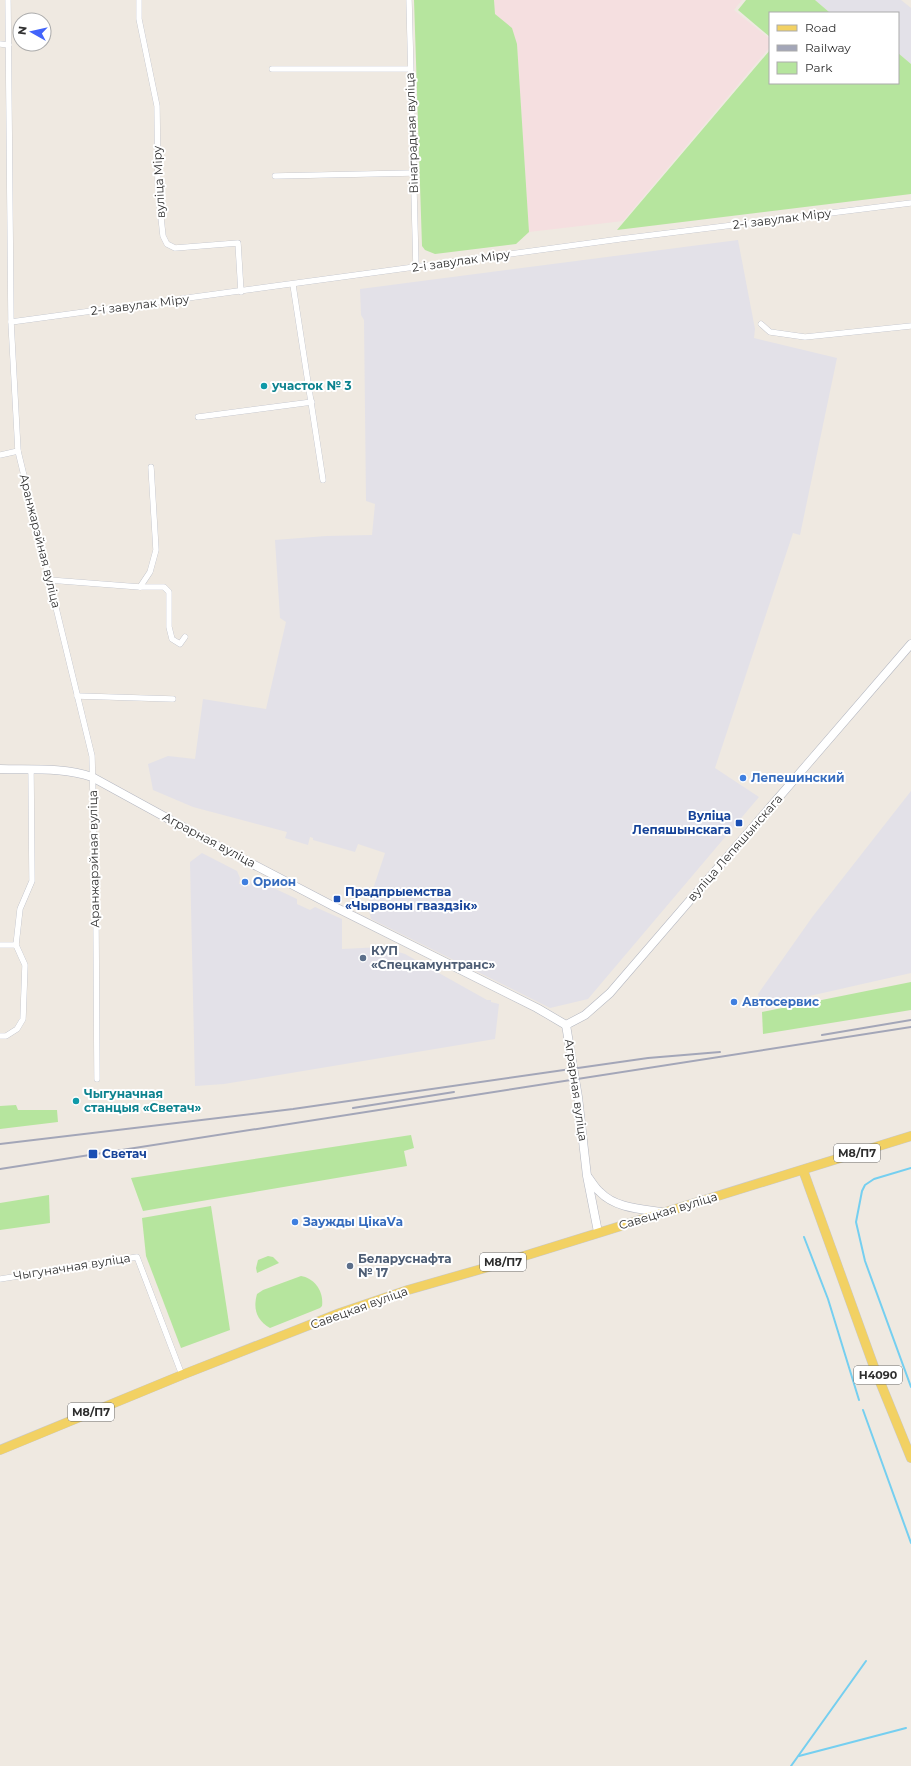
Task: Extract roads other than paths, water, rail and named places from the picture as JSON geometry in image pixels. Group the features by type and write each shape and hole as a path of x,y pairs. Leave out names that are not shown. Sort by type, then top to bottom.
{"main road":[{"name":"Савецкая вуліца","path":"0,1450 182,1375 340,1313 408,1290 492,1266 911,1136"},
{"name":"Н4090","path":"803,1170 874,1367 911,1458"}],"street":[{"name":"Аранжарэйная вуліца","path":"8,0 11,322 18,450 92,756 96,923 97,1079"},
{"name":"вуліца Міру","path":"139,0 139,19 156,106 158,190 163,236 167,244 175,248 238,243 241,292"},
{"name":"Вінаградная вуліца","path":"409,0 416,267"},
{"path":"0,44 9,45"},
{"path":"272,69 410,69"},
{"path":"275,176 413,173"},
{"name":"2-і завулак Міру","path":"11,322 293,285 620,239 911,203"},
{"path":"293,285 323,480"},
{"path":"761,324 770,332 805,337 911,326"},
{"path":"198,417 312,402"},
{"path":"0,456 18,450"},
{"path":"140,587 150,572 156,550 151,467"},
{"path":"49,580 140,587 164,587 169,592 169,627 172,638 180,644 185,637"},
{"name":"вуліца Лепяшынскага","path":"566,1025 586,1014 610,993 911,644"},
{"path":"77,696 173,699"},
{"name":"Аграрная вуліца","path":"0,769 64,771 80,773 92,777 241,858 536,1008 566,1025 578,1097 587,1176 598,1232"},
{"path":"0,1036 6,1036 17,1029 23,1019 25,965 16,945 20,909 32,881 31,770"},
{"path":"0,945 16,945"},
{"path":"587,1176 600,1193 611,1201 625,1206 662,1212"},
{"name":"Чыгуначная вуліца","path":"0,1279 136,1257 182,1375"}],"waterway":[{"path":"911,1168 874,1179 865,1185 862,1191 856,1222 865,1261 911,1387"},
{"path":"804,1237 828,1299 859,1400"},
{"path":"863,1410 911,1543"},
{"path":"791,1766 866,1661"},
{"path":"799,1756 906,1728"}],"railway":[{"path":"822,1035 911,1020"},
{"path":"0,1169 911,1027"},
{"path":"0,1144 293,1109 648,1058 720,1052"},
{"path":"353,1108 454,1092"}],"place":[{"name":"участок № 3","path":"264,386"},
{"name":"Лепешинский","path":"743,778"},
{"name":"Вуліца Лепяшынскага","path":"739,823"},
{"name":"Орион","path":"245,882"},
{"name":"Прадпрыемства «Чырвоны гваздзік»","path":"337,899"},
{"name":"КУП «Спецкамунтранс»","path":"363,958"},
{"name":"Автосервис","path":"734,1002"},
{"name":"Чыгуначная станцыя «Светач»","path":"76,1101"},
{"name":"Светач","path":"93,1154"},
{"name":"Заужды ЦікаVа","path":"295,1222"},
{"name":"Беларуснафта № 17","path":"350,1266"}]}
